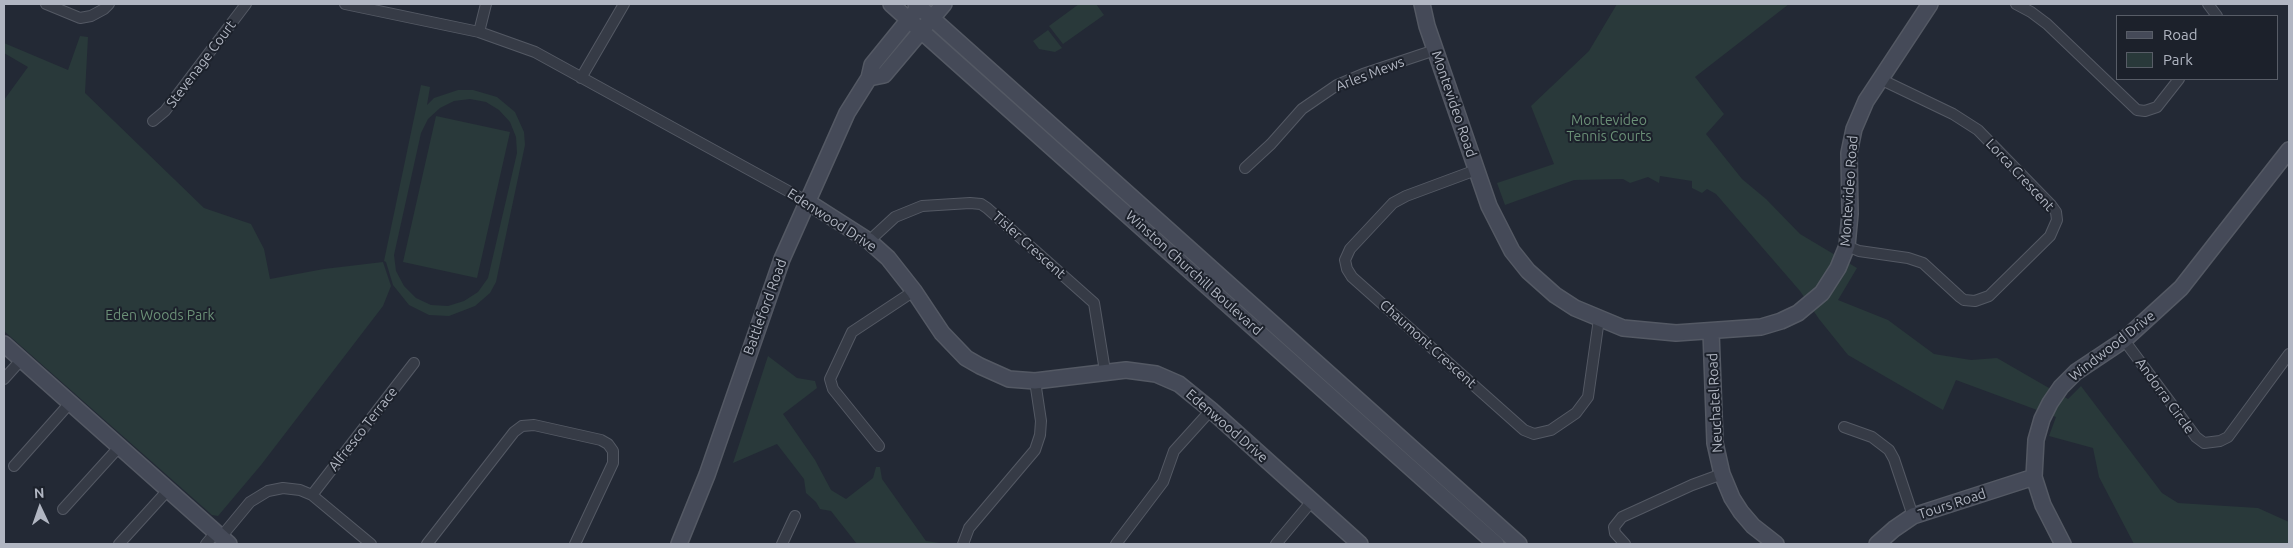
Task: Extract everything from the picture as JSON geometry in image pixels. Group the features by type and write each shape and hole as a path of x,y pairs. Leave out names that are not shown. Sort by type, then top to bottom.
{"street":[{"path":"46,4 80,18 91,16 109,4"},
{"name":"Stevenage Court","path":"153,121 165,111 246,4"},
{"name":"Edenwood Drive","path":"345,4 365,6 479,32 535,52 808,202 869,240 888,258 914,291 942,333 966,358 1002,376 1035,381 1105,371 1126,370 1156,374 1179,384 1211,410 1360,544"},
{"path":"479,32 486,4"},
{"path":"581,78 624,4"},
{"name":"Winston Churchill Boulevard","path":"891,4 1496,544"},
{"path":"869,78 884,75 944,4"},
{"name":"Montevideo Road","path":"1422,4 1427,26 1476,170 1498,227 1512,251 1528,271 1554,294 1575,308 1623,328 1649,332 1711,331 1761,327 1781,322 1798,313 1822,293 1838,268 1847,246 1850,141 1866,101 1930,4"},
{"path":"2016,4 2047,24 2137,110 2145,111 2157,107 2178,80"},
{"path":"2208,4 2216,15"},
{"name":"Winston Churchill Boulevard","path":"920,5 932,18 1519,544"},
{"name":"Battleford Road","path":"679,544 707,475 770,289 846,113 869,78 872,65 920,5"},
{"name":"Arles Mews","path":"1245,168 1271,144 1302,109 1325,93 1363,74 1435,50"},
{"name":"Lorca Crescent","path":"1847,246 1858,251 1908,258 1923,263 1960,298 1975,301 1989,296 2050,236 2057,220 2056,212 2052,205 1978,130 1953,114 1880,80"},
{"name":"Windwood Drive","path":"2063,544 2043,505 2034,477 2036,440 2042,419 2050,403 2061,387 2076,372 2124,340 2181,288 2289,150"},
{"name":"Chaumont Crescent","path":"1476,170 1393,203 1350,249 1345,260 1347,269 1352,277 1524,430 1534,434 1551,430 1576,413 1588,397 1599,319"},
{"name":"Tisler Crescent","path":"869,240 895,217 922,206 981,204 988,208 1094,303 1105,371"},
{"path":"879,446 833,389 830,379 852,332 914,291"},
{"name":"Neuchatel Road","path":"1711,331 1715,444 1722,474 1732,498 1741,512 1753,526 1776,544"},
{"name":"Andorra Circle","path":"2124,340 2196,437 2204,443 2220,441 2228,437 2289,354"},
{"path":"4,344 222,538"},
{"path":"4,379 21,360"},
{"name":"Alfresco Terrace","path":"312,495 414,363"},
{"path":"963,544 969,528 1035,450 1041,421 1035,381"},
{"path":"14,466 70,403"},
{"path":"1116,544 1163,482 1174,451 1211,410"},
{"path":"427,544 514,432 522,426 534,425 601,440 608,444 614,452 613,463 575,544"},
{"path":"1844,427 1872,437 1888,450 1894,459 1913,516"},
{"path":"63,509 120,446"},
{"path":"1625,544 1615,533 1614,527 1622,517 1692,485 1722,474"},
{"name":"Tours Road","path":"1877,544 1913,516 2034,477"},
{"path":"206,544 222,538 250,502 268,491 283,488 300,490 312,495 371,544"},
{"path":"119,544 168,490"},
{"path":"1276,544 1312,501"},
{"path":"782,544 795,516"}],"green space":[{"path":"1079,4 1096,4 1104,15 1063,44 1049,26"},
{"name":"Montevideo Tennis Courts","path":"1617,4 1789,4 1695,77 1724,114 1706,134 1742,179 1766,199 1800,234 1857,268 1838,300 1888,320 1934,354 1971,360 1997,358 2068,399 2081,386 2162,493 2178,503 2258,508 2289,522 2289,544 2134,544 2099,477 2093,448 2049,436 2056,417 1956,380 1943,410 1848,355 1819,319 1800,291 1716,194 1707,189 1702,193 1692,188 1692,181 1660,176 1659,183 1648,177 1630,183 1623,179 1574,180 1505,205 1497,183 1554,164 1531,106 1589,51"},
{"path":"1048,30 1062,48 1055,52 1039,49 1033,41"},
{"name":"Eden Woods Park","path":"80,36 88,37 85,93 204,208 251,224 264,249 270,279 324,269 383,262 391,286 383,306 261,465 218,516 212,515 4,331 4,100 28,67 4,53 4,43 68,70"},
{"path":"421,85 430,87 427,105 434,98 458,90 473,90 497,97 515,112 524,132 525,145 496,282 490,293 475,306 449,316 429,315 409,305 393,285 386,262 384,261","holes":["470,99 486,102 499,110 510,122 516,137 517,153 488,278 478,292 464,301 448,306 431,305 416,298 404,286 396,271 394,255 421,133 428,119 440,108 454,101"]},
{"path":"436,116 510,132 477,278 403,262"},
{"path":"768,356 797,378 815,381 817,388 783,414 815,460 831,490 846,499 873,478 876,467 880,467 882,479 926,541 946,544 857,544 831,511 820,509 816,502 806,493 804,479 777,444 733,463"}]}
